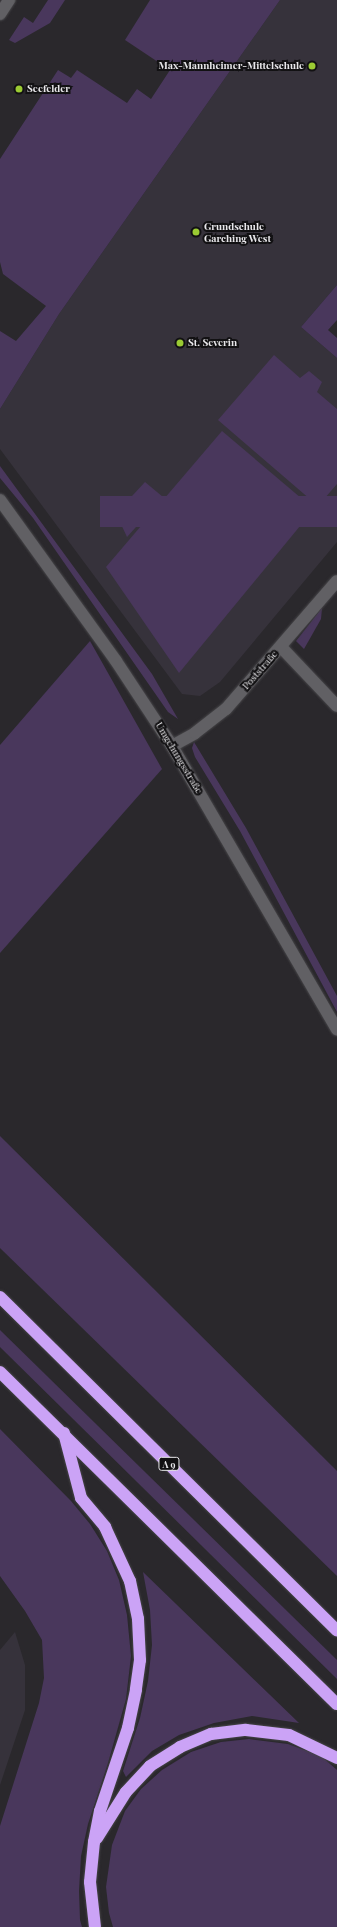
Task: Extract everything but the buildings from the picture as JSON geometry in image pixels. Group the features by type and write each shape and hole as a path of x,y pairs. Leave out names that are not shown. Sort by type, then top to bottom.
{"highway":[{"name":"A 9","path":"0,1297 337,1630"},
{"path":"0,1372 64,1433 337,1704"},
{"path":"64,1433 81,1498 104,1527 130,1581 138,1620 140,1660 136,1690 128,1728 100,1811 94,1842 90,1882 96,1927"},
{"path":"94,1842 126,1792 150,1766 180,1747 211,1734 246,1730 289,1735 337,1758"}],"street":[{"path":"0,14 10,0"},
{"name":"Umgehungsstraße","path":"0,500 116,661 172,746 337,1030"},
{"name":"Poststraße","path":"172,746 195,733 226,709 337,581"},
{"path":"280,647 337,706"}],"shaded area":[{"path":"48,0 65,0 50,23 15,43 9,40 24,17 33,23"},
{"path":"150,0 280,0 59,314 0,409 0,331 16,341 46,306 3,274 0,262 0,159 58,70 71,78 77,70 127,103 137,89 151,99 170,70 125,40"},
{"name":"St. Severin","path":"280,0 337,0 337,285 301,327 337,358 337,542 220,682 200,696 182,694 0,449 0,409 59,314"},
{"path":"337,285 337,320 328,330 337,338 337,358 301,327"},
{"path":"274,355 300,378 309,371 322,382 317,392 337,409 337,484 318,506 218,420"},
{"path":"222,431 314,509 179,673 106,567"},
{"path":"0,466 152,674 178,719 168,712 33,518 0,478"},
{"path":"145,482 163,497 127,537 120,522 120,509"},
{"path":"100,496 337,496 337,527 100,527"},
{"path":"322,608 321,619 304,649 296,641"},
{"path":"90,641 162,769 0,953 0,745"},
{"path":"194,742 246,828 337,996 337,1012 240,831 195,757 192,748"},
{"path":"0,1136 337,1471 337,1576 0,1248"},
{"path":"0,1330 337,1660 337,1679 0,1347"},
{"path":"0,1429 71,1501 90,1524 107,1551 119,1580 127,1615 131,1656 126,1699 108,1763 88,1824 81,1856 79,1891 80,1920 82,1927 0,1927 0,1826 39,1703 44,1678 42,1640 25,1611 0,1576"},
{"path":"143,1572 299,1723 252,1716 214,1723 179,1735 152,1751 126,1777 123,1771 140,1718 148,1681 152,1645 150,1610"},
{"path":"15,1632 25,1665 25,1710 0,1785 0,1650"},
{"path":"249,1739 288,1744 321,1756 337,1770 337,1927 113,1927 109,1913 106,1887 112,1845 125,1811 141,1789 162,1770 191,1752 221,1742"}],"place":[{"name":"Max-Mannheimer-Mittelschule","path":"312,66"},
{"name":"Seefelder","path":"19,89"},
{"name":"Grundschule Garching West","path":"196,232"},
{"name":"St. Severin","path":"180,343"}]}
